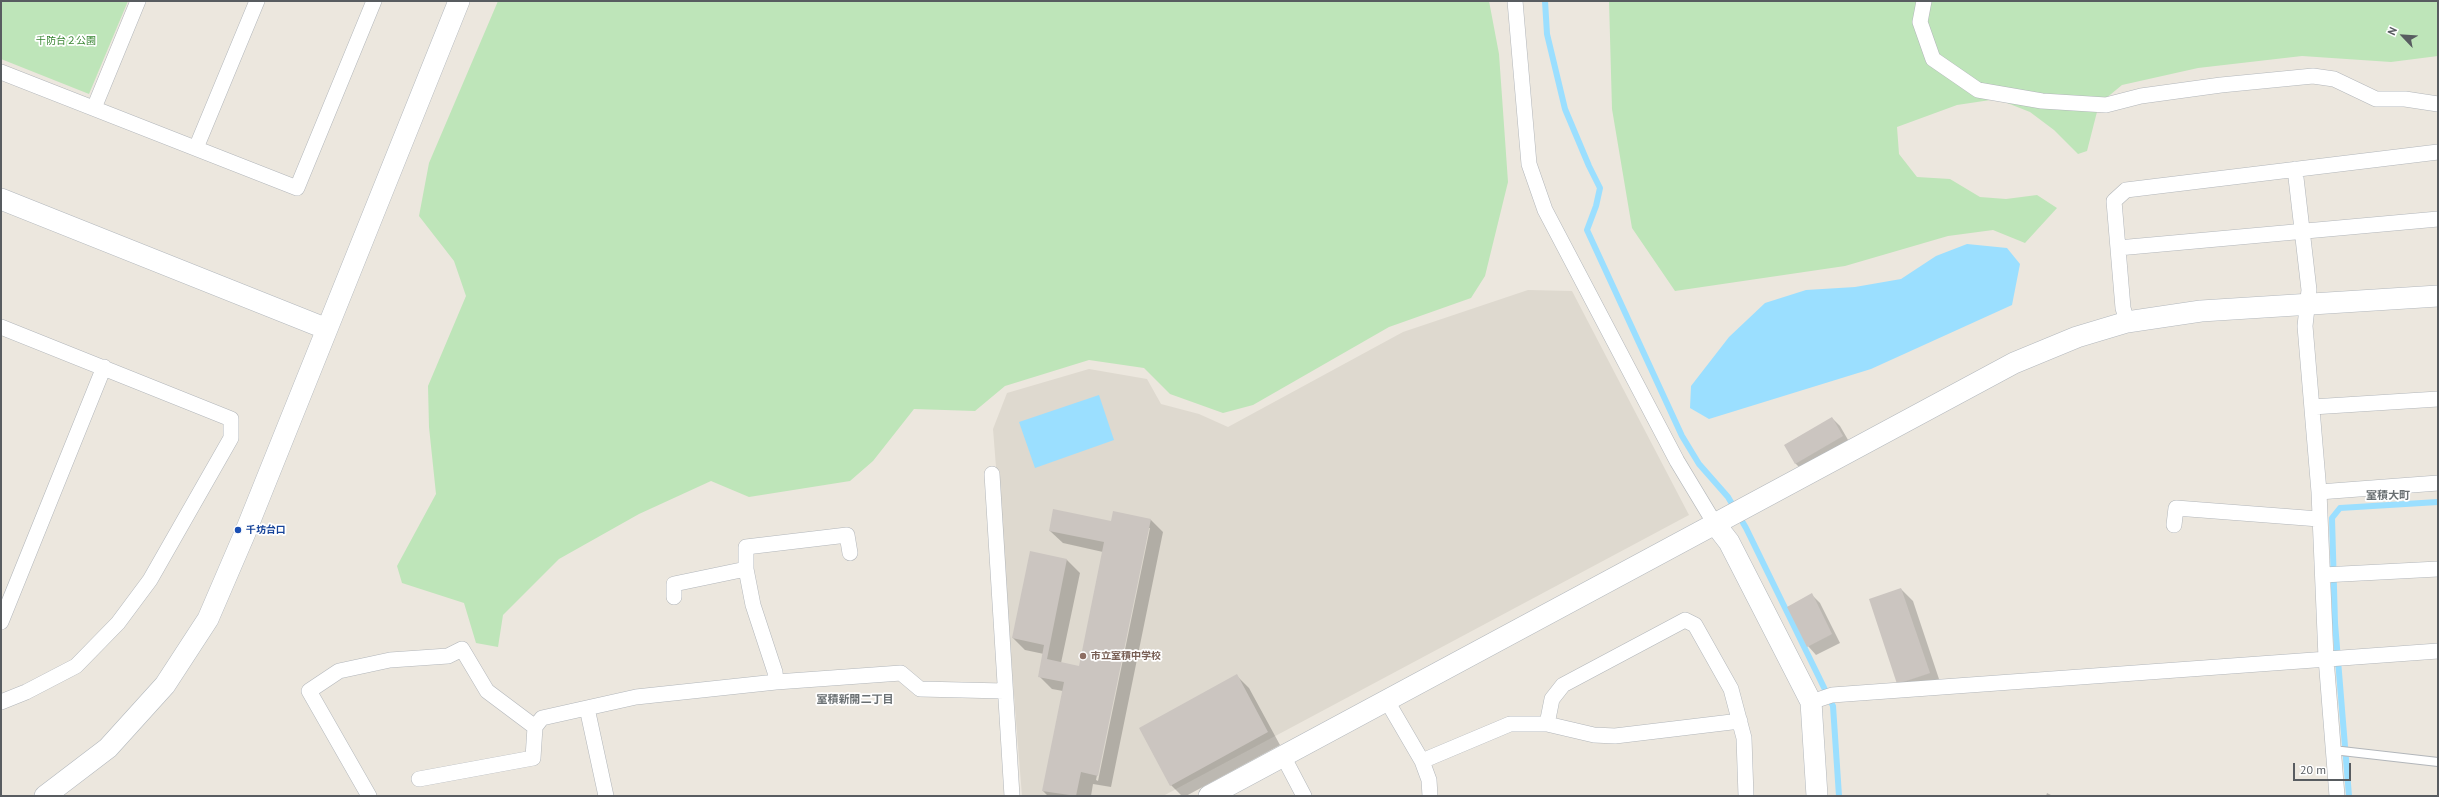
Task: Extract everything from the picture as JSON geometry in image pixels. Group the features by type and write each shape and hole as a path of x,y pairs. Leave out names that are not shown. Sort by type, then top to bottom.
{"street":[{"path":"94,108 138,1"},
{"path":"196,148 257,1"},
{"path":"1,72 296,188 374,1"},
{"path":"45,796 108,748 165,685 208,619 459,1"},
{"path":"1515,1 1529,164 1545,210 1677,461 1716,524 1729,542 1812,702 1817,796"},
{"path":"1924,1 1920,22 1933,59 1978,90 2042,101 2106,104 2141,96 2220,84 2313,76 2334,79 2376,99 2405,99 2438,104"},
{"path":"2127,322 2122,308 2114,201 2126,190 2438,152"},
{"path":"2295,169 2304,232 2309,290 2305,326 2319,492 2326,658 2337,796"},
{"path":"1,200 327,329"},
{"path":"2118,248 2438,219"},
{"path":"1208,796 2014,363 2077,338 2127,322 2201,311 2307,306 2438,296"},
{"path":"1,702 26,692 76,666 118,624 150,580 231,438 231,419 104,367 2,330"},
{"path":"1,622 104,367"},
{"path":"2312,408 2438,399"},
{"path":"992,474 1004,691 1012,796"},
{"path":"2319,492 2438,483"},
{"path":"2174,525 2176,508 2319,519"},
{"path":"776,682 775,672 753,605 746,569 746,547 847,535 850,553"},
{"path":"674,597 674,584 746,569"},
{"path":"2323,575 2438,569"},
{"path":"1547,724 1552,699 1562,685 1685,620 1695,625 1731,689 1744,738 1746,796"},
{"path":"369,796 309,691 339,671 390,660 448,656 462,649 487,691 534,727"},
{"path":"1812,702 1832,695 2438,651"},
{"path":"419,779 533,758 534,727 542,718 636,697 776,682 901,673 920,689 1004,691"},
{"path":"1387,700 1422,760 1429,780 1430,796"},
{"path":"587,708 606,796"},
{"path":"1422,760 1510,724 1547,724 1594,735 1615,736 1740,721"},
{"path":"1282,756 1304,796"}],"lane":[{"path":"2334,750 2438,762"}],"shaded area":[{"path":"1528,290 1572,291 1689,515 1163,796 1022,796 993,429 1007,393 1089,369 1147,379 1161,404 1199,414 1228,427 1403,332"}],"green space":[{"name":"千防台２公園","path":"1,1 128,1 89,94 1,59"},
{"path":"498,1 1489,1 1499,54 1508,182 1485,276 1471,298 1389,327 1253,405 1223,413 1170,394 1144,368 1089,360 1005,386 975,411 914,409 873,461 850,481 749,497 711,481 639,514 559,559 503,615 498,647 476,643 464,603 402,583 397,566 436,494 429,427 428,386 466,296 454,261 419,216 429,163"},
{"path":"1609,1 2438,1 2438,56 2391,62 2302,56 2198,68 2122,85 2099,104 2087,151 2078,154 2054,130 2030,112 1997,99 1957,105 1897,127 1899,154 1917,177 1950,179 1980,197 2006,199 2037,195 2057,208 2025,243 1993,230 1948,236 1845,266 1675,291 1632,228 1612,109"}],"water":[{"path":"1967,244 2007,248 2020,264 2012,305 1871,369 1709,419 1690,408 1691,386 1729,337 1765,303 1806,290 1855,287 1901,279 1936,256"},
{"path":"1099,395 1114,440 1035,468 1019,422"}],"building":[{"path":"1832,417 1843,436 1795,464 1784,445"},
{"path":"1053,509 1111,521 1113,511 1151,519 1098,776 1081,772 1076,796 1042,791 1064,682 1038,677 1044,645 1012,638 1030,551 1067,559 1047,659 1079,666 1104,542 1049,531"},
{"path":"1901,588 1930,673 1897,684 1869,599"},
{"path":"1812,593 1832,634 1807,647 1787,607"},
{"path":"1237,674 1268,732 1170,786 1139,728"}],"waterway":[{"path":"1545,1 1547,34 1565,109 1600,188 1596,206 1587,230 1682,436 1699,464 1728,497 1746,528 1833,706 1839,796"},
{"path":"2349,796 2335,623 2332,518 2340,508 2438,502"}],"place":[{"name":"千坊台口","path":"238,530"},
{"name":"市立室積中学校","path":"1083,656"}],"district":[{"name":"室積大町","path":"2388,496"},
{"name":"室積新開二丁目","path":"855,700"}]}
